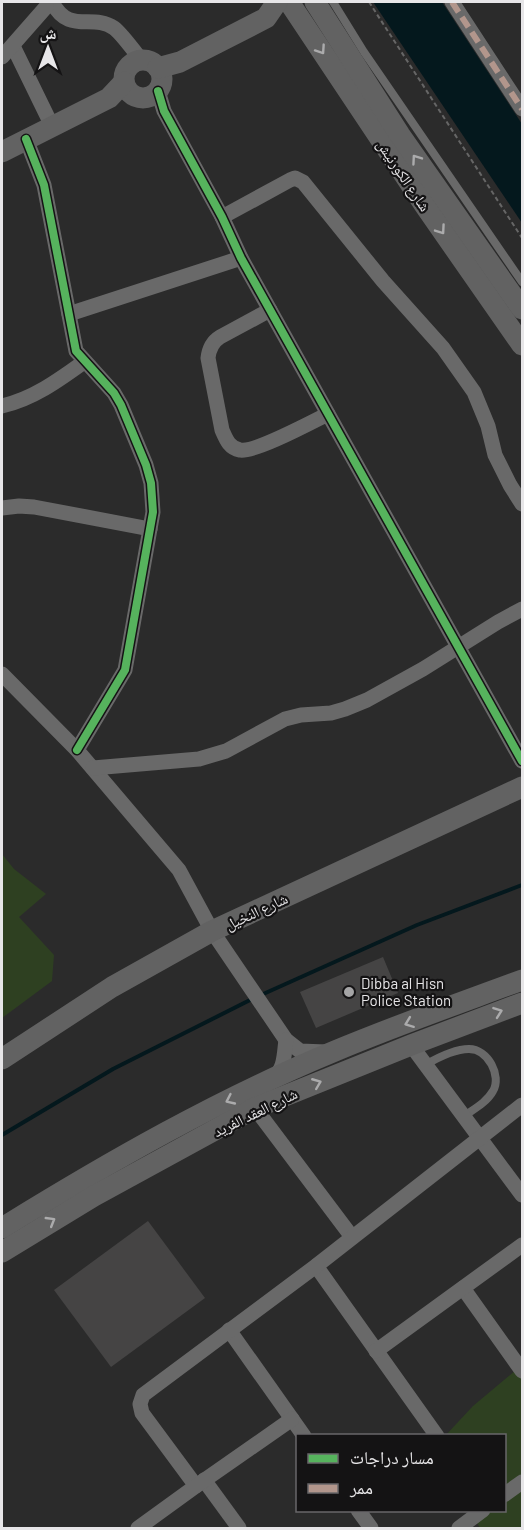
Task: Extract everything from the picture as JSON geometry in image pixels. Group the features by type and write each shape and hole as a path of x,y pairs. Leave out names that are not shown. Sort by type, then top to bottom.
{"main road":[{"name":"شارع الكورنيش","path":"289,2 418,196 522,345"},
{"name":"شارع الكورنيش","path":"315,2 400,135 522,309"},
{"path":"2,152 180,62 271,10 301,20"},
{"path":"362,76 388,87"},
{"path":"477,245 480,219"},
{"name":"شارع النخيل","path":"2,1059 112,987 212,931 522,787"},
{"name":"شارع العقد الفريد","path":"2,1228 83,1178 178,1125 334,1051 522,980"},
{"name":"شارع العقد الفريد","path":"2,1252 94,1196 255,1108 411,1044 522,1003"}],"street":[{"path":"452,2 522,109"},
{"path":"52,126 4,54 49,4 64,17 74,21 106,24 120,34 222,217 241,258 522,761"},
{"path":"26,139 44,185 76,351 114,393 121,405 151,483 153,512 125,670 77,750"},
{"path":"222,217 290,180 295,178 303,182 383,281 443,348 474,392 488,426 495,455 522,504"},
{"path":"69,314 241,258"},
{"path":"270,310 215,340 209,351 208,358 222,430 226,439 230,446 238,450 255,448 328,414"},
{"path":"2,406 37,393 84,362"},
{"path":"2,508 34,507 150,529"},
{"path":"93,768 178,762 214,756 245,742 285,719 301,715 331,713 368,700 522,609"},
{"path":"2,674 77,750 179,870 212,931 286,1040 300,1051 318,1053 334,1051"},
{"path":"267,1083 278,1076 286,1040"},
{"path":"411,1044 522,1196"},
{"path":"239,1528 142,1413 140,1404 146,1392 316,1266 522,1105"},
{"path":"255,1108 352,1237"},
{"path":"376,1351 522,1245"},
{"path":"316,1266 435,1434"},
{"path":"463,1288 522,1371"},
{"path":"229,1330 303,1434"},
{"path":"138,1528 292,1419"},
{"path":"506,1494 522,1482"},
{"path":"359,1512 371,1528"},
{"path":"459,1528 480,1512"}],"lane":[{"path":"333,2 388,87 522,282"},
{"path":"425,1065 435,1059 464,1050 471,1049 484,1054 494,1069 495,1089 482,1103 464,1116"}],"path":[{"path":"369,2 522,238"}],"green space":[{"path":"2,854 14,869 46,894 19,917 54,955 52,981 2,1018"},
{"path":"522,1365 522,1528 480,1528 471,1512 506,1512 506,1434 447,1434 473,1406"}],"shaded area":[{"path":"373,2 442,2 522,124 522,223"}],"building":[{"name":"Dibba al Hisn Police Station","path":"383,957 398,993 316,1028 300,992"},
{"path":"148,1221 205,1298 111,1367 54,1290"}],"waterway":[{"path":"261,995 417,925 522,885"},
{"path":"2,1135 113,1069 254,998"}],"marked path":[{"path":"452,2 522,109"}],"cycle path":[{"path":"158,91 164,111 222,217 241,258 522,761"},
{"path":"26,139 44,185 76,351 114,393 121,405 151,483 153,512 125,670 77,750"}],"place":[{"name":"Dibba al Hisn Police Station","path":"349,992"}]}
